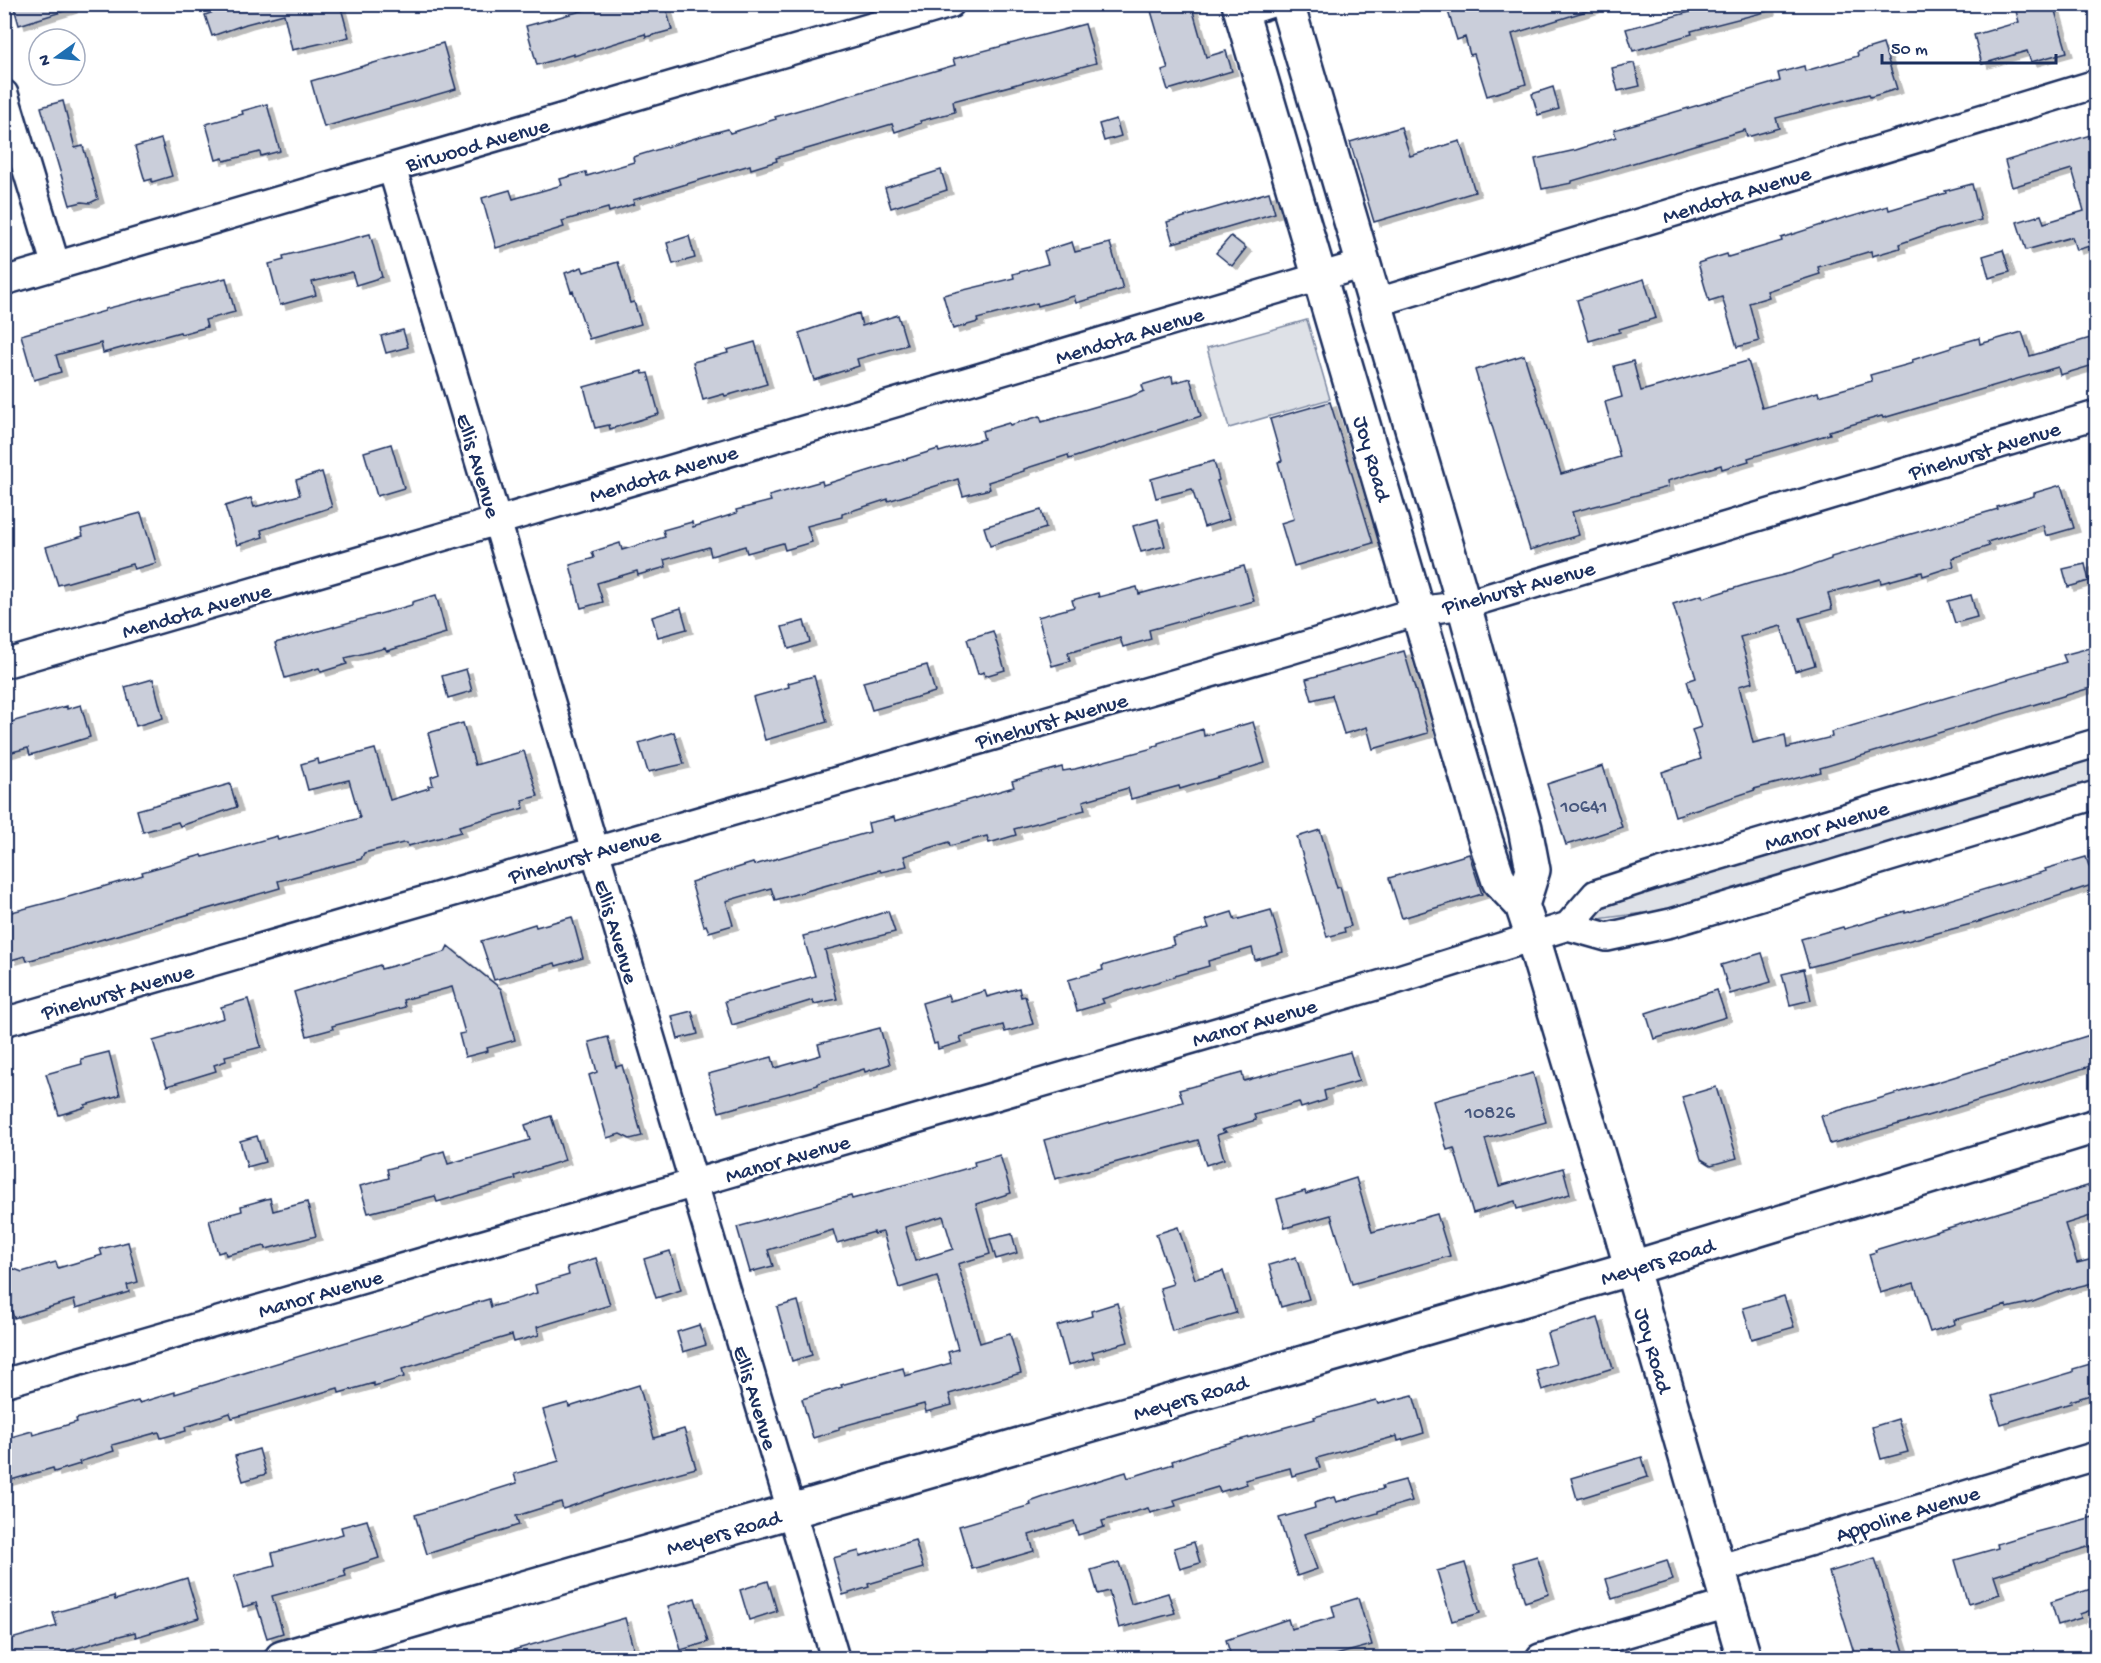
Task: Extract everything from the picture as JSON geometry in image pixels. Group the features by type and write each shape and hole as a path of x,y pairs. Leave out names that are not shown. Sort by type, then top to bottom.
{"street":[{"name":"Birwood Avenue","path":"4,281 392,168 898,12 950,4"},
{"name":"Joy Road","path":"1287,4 1464,605 1525,828 1533,870 1522,905"},
{"name":"Joy Road","path":"1250,7 1320,277 1418,611 1499,880 1522,905 1533,938 1632,1268 1744,1659"},
{"name":"Mendota Avenue","path":"1375,303 2097,84"},
{"path":"4,94 56,266"},
{"name":"Ellis Avenue","path":"392,168 835,1659"},
{"name":"Mendota Avenue","path":"4,664 497,521 1363,264"},
{"name":"Pinehurst Avenue","path":"4,1022 1287,651 1418,611 1464,605 2097,415"},
{"name":"Manor Avenue","path":"4,1383 1533,938 1568,926 1596,894 2097,743"},
{"path":"1568,926 1607,937 1671,923 2097,795"},
{"name":"Meyers Road","path":"282,1659 1632,1268 2097,1126"},
{"name":"Appoline Avenue","path":"1718,1569 2097,1456"},
{"path":"1540,1659 1728,1604"}],"shaded area":[{"path":"1307,320 1330,399 1229,428 1207,348"},
{"path":"2096,755 2096,782 1681,908 1598,919 1591,916 1599,906"}],"building":[{"path":"13,4 71,4 71,9 19,25"},
{"path":"236,4 340,4 349,37 292,50 284,14 212,36 205,15"},
{"path":"607,4 665,4 672,30 646,37 645,34 537,65 526,26"},
{"path":"1149,4 1191,4 1206,57 1226,51 1232,71 1168,90 1162,71 1168,69"},
{"path":"1457,4 1592,4 1593,9 1512,34 1526,84 1487,96 1474,54 1470,55 1465,37 1457,40 1447,8"},
{"path":"1720,4 1768,4 1769,11 1691,31 1692,34 1633,51 1626,29"},
{"path":"2014,4 2053,4 2067,52 2031,62 2027,51 1982,64 1974,35 2019,22"},
{"path":"1085,24 1096,63 953,101 955,112 920,121 921,123 895,132 892,124 776,158 777,161 751,169 750,165 633,200 634,204 609,212 608,208 562,221 564,227 496,248 482,198 510,190 513,199 562,185 560,179 586,172 587,176 634,162 633,157 702,136 728,129 730,133 776,119 775,117 955,65 953,59"},
{"path":"443,43 456,89 324,127 311,81"},
{"path":"1883,44 1897,89 1776,118 1779,128 1747,137 1745,130 1572,181 1572,183 1542,189 1535,159 1576,150 1616,137 1614,130 1780,81 1778,73 1804,66 1805,71 1858,56 1857,52"},
{"path":"1634,63 1640,86 1618,91 1612,68"},
{"path":"1553,87 1559,109 1538,115 1532,94"},
{"path":"63,101 75,148 83,146 98,199 90,203 70,205 41,107"},
{"path":"267,104 280,151 261,156 260,152 224,161 223,158 216,160 206,124 243,114 242,111"},
{"path":"1116,119 1121,136 1104,141 1099,124"},
{"path":"1401,127 1410,156 1460,141 1475,192 1374,222 1350,142"},
{"path":"2097,133 2097,244 2076,250 2072,237 2026,250 2017,222 2041,215 2044,223 2084,211 2072,169 2012,187 2005,161"},
{"path":"161,139 172,176 152,182 152,179 145,181 135,147"},
{"path":"941,170 947,190 891,208 885,188"},
{"path":"1972,184 1981,220 1939,230 1899,244 1900,248 1872,256 1871,251 1818,267 1820,274 1767,291 1769,297 1749,303 1759,341 1737,347 1722,297 1709,301 1698,263 1782,241 1781,238 1846,217 1888,206 1889,210"},
{"path":"1269,192 1275,213 1173,243 1167,222"},
{"path":"370,234 382,277 356,285 352,272 312,282 316,295 280,305 269,264 284,260 283,256"},
{"path":"689,236 695,258 673,264 667,243"},
{"path":"1231,236 1246,248 1232,266 1216,253"},
{"path":"1072,242 1075,252 1110,243 1123,289 1076,303 1074,296 1038,306 1037,303 977,319 978,322 953,329 943,295 1014,278 1013,274 1048,264 1044,251"},
{"path":"2003,250 2010,272 1989,278 1983,256"},
{"path":"618,262 630,303 634,302 641,324 589,339 565,273 582,267 584,272"},
{"path":"226,278 235,312 205,320 207,327 103,353 101,343 56,355 61,372 34,380 21,335 105,311 105,309"},
{"path":"1644,279 1656,318 1589,341 1577,300"},
{"path":"859,313 862,326 898,315 907,345 857,359 859,366 814,380 799,333"},
{"path":"403,330 408,347 386,353 381,336"},
{"path":"2022,332 2030,356 2097,336 2097,364 2060,375 2058,367 1883,418 1882,416 1748,458 1749,461 1722,469 1721,465 1667,481 1668,487 1572,512 1579,535 1530,550 1475,370 1524,355 1561,474 1620,457 1605,402 1622,397 1614,366 1633,361 1641,391 1748,361 1762,408 1818,392 1819,396 1872,381 1870,375 1913,363 1912,360 1951,348 1951,346 1979,338 1980,344"},
{"path":"755,342 767,384 703,400 693,362 728,353 727,350"},
{"path":"642,371 643,374 648,373 659,414 610,429 609,425 595,428 584,387"},
{"path":"1172,376 1173,383 1190,378 1201,416 1069,459 1068,455 1024,469 1024,471 988,482 990,489 963,496 958,479 888,501 888,499 842,514 842,517 807,526 812,542 785,550 783,543 747,553 745,546 711,556 709,547 664,560 666,567 638,575 637,571 597,583 603,602 581,608 570,565 594,558 592,552 620,543 622,550 665,537 663,530 692,522 693,527 737,513 736,510 771,501 769,496 822,481 823,485 938,449 939,452 984,439 982,431 1009,423 1010,425 1040,416 1042,422 1132,396 1144,391 1142,385"},
{"path":"1330,402 1373,543 1294,566 1281,523 1294,519 1278,462 1282,461 1270,419"},
{"path":"391,444 404,488 377,496 364,452"},
{"path":"1214,461 1219,480 1217,481 1229,519 1204,527 1192,489 1156,498 1151,479"},
{"path":"322,472 332,507 261,530 263,537 237,545 225,506 251,498 254,507 300,495 296,480"},
{"path":"2061,485 2074,528 2046,536 2043,525 1987,542 1989,546 1952,558 1954,566 1923,576 1922,572 1881,583 1880,579 1828,593 1832,609 1800,618 1815,665 1795,671 1781,626 1740,637 1753,682 1739,686 1753,743 1785,735 1787,748 1832,737 1831,732 2066,662 2063,655 2097,646 2097,686 1820,768 1821,772 1754,789 1675,816 1662,772 1701,759 1692,730 1701,727 1687,681 1696,678 1673,604 1702,595 1703,598 1791,573 1831,559 1831,557 1998,509 1997,507"},
{"path":"1041,510 1046,528 990,546 984,527"},
{"path":"141,513 156,563 134,569 132,564 58,585 46,547 83,536 81,529"},
{"path":"1158,519 1165,546 1141,552 1133,526"},
{"path":"2085,564 2089,581 2068,587 2063,569"},
{"path":"1244,566 1254,601 1149,630 1151,639 1123,647 1120,638 1068,653 1070,661 1052,666 1038,617 1074,607 1072,600 1098,593 1099,597 1137,587 1139,594"},
{"path":"436,595 446,633 387,651 385,648 345,658 347,664 321,672 319,668 285,678 275,643 412,605 412,602"},
{"path":"1971,595 1977,617 1955,623 1948,601"},
{"path":"681,608 687,629 658,637 652,617"},
{"path":"804,621 810,642 789,649 782,627"},
{"path":"993,631 1005,670 985,676 984,672 978,674 967,639"},
{"path":"1404,651 1428,733 1373,749 1367,727 1344,734 1332,695 1312,700 1306,679"},
{"path":"927,665 935,692 872,710 863,682"},
{"path":"466,669 472,691 448,698 442,676"},
{"path":"814,676 827,722 765,740 753,697 789,687 788,683"},
{"path":"153,679 163,718 136,726 125,687"},
{"path":"81,705 90,737 30,755 28,748 4,754 4,724 67,706 67,709"},
{"path":"1253,722 1265,763 1180,789 1179,786 1131,799 1128,788 1083,801 1085,810 1014,829 1016,835 989,843 987,836 950,846 949,842 904,856 907,866 881,872 880,870 775,900 771,888 726,901 733,925 709,932 706,925 704,926 691,882 870,832 868,823 894,817 895,821 1014,787 1012,781 1062,767 1063,771 1075,769 1153,748 1158,743 1203,729 1204,736"},
{"path":"463,723 475,765 524,751 538,796 522,800 524,808 459,826 461,832 408,846 407,843 403,843 364,853 361,859 278,881 280,888 27,961 25,956 11,960 4,938 4,914 143,875 142,872 202,855 203,857 277,836 278,840 360,818 349,780 308,790 301,764 318,759 319,764 375,749 390,800 433,785 431,777 439,774 428,733"},
{"path":"674,732 684,764 648,772 639,743"},
{"path":"1603,766 1622,827 1566,845 1547,784"},
{"path":"230,784 237,807 180,826 178,822 143,832 137,810"},
{"path":"1320,830 1351,926 1344,928 1345,932 1327,937 1297,837"},
{"path":"1469,854 1482,894 1402,918 1389,878"},
{"path":"2086,857 2095,884 1975,923 1809,967 1801,939 1905,911 1905,913"},
{"path":"1271,910 1283,952 1255,960 1252,948 1208,961 1209,966 1102,999 1104,1003 1077,1011 1068,980 1103,970 1102,966 1174,945 1172,938 1209,928 1206,920 1232,912 1235,920"},
{"path":"888,911 895,932 825,950 837,999 814,1004 813,1000 732,1025 725,1001 815,976 803,936"},
{"path":"572,917 583,958 556,966 555,963 494,980 481,941 535,924 536,927"},
{"path":"448,946 501,989 515,1040 465,1057 459,1034 465,1033 452,987 403,1000 405,1007 332,1026 333,1029 307,1036 294,992 380,965 381,969 445,952"},
{"path":"1762,953 1771,982 1730,994 1721,965"},
{"path":"1804,969 1811,1000 1790,1005 1782,974"},
{"path":"1019,988 1021,997 1025,996 1033,1024 1005,1032 1003,1025 960,1037 962,1042 938,1049 937,1043 934,1044 922,1003 948,995 950,1001 985,991 987,997"},
{"path":"1717,990 1726,1017 1654,1039 1646,1013"},
{"path":"248,999 261,1047 225,1056 226,1061 214,1065 216,1071 167,1086 153,1041 224,1018 221,1007"},
{"path":"692,1011 698,1034 678,1039 672,1016"},
{"path":"880,1028 890,1064 865,1072 864,1069 818,1083 818,1085 719,1112 708,1074 772,1057 775,1068 821,1055 818,1044"},
{"path":"2090,1035 2097,1054 2097,1064 1830,1144 1821,1116"},
{"path":"608,1037 616,1067 622,1065 642,1136 630,1139 620,1134 607,1138 589,1075 597,1072 589,1042"},
{"path":"109,1052 120,1095 59,1115 46,1074 82,1064 81,1059"},
{"path":"1350,1052 1359,1081 1324,1091 1326,1100 1301,1108 1299,1102 1254,1115 1256,1120 1222,1130 1226,1132 1217,1135 1224,1159 1206,1165 1198,1140 1055,1179 1044,1140 1183,1102 1179,1090 1242,1073 1244,1081"},
{"path":"1533,1073 1546,1122 1485,1139 1499,1186 1563,1168 1570,1194 1517,1209 1515,1201 1473,1213 1454,1148 1447,1150 1433,1101"},
{"path":"1716,1087 1737,1158 1711,1165 1701,1159 1682,1097"},
{"path":"551,1116 565,1160 515,1176 516,1179 437,1202 435,1196 368,1213 360,1186 389,1178 387,1169 444,1151 448,1164 530,1140 525,1125"},
{"path":"257,1136 265,1162 247,1167 240,1141"},
{"path":"1000,1155 1011,1193 976,1204 990,1254 958,1264 980,1343 1010,1334 1021,1373 949,1394 952,1405 926,1412 924,1404 839,1427 839,1430 813,1438 802,1399 842,1387 841,1385 903,1368 905,1376 951,1363 948,1352 958,1349 937,1276 899,1288 883,1232 874,1234 874,1232 837,1243 833,1230 768,1250 773,1266 750,1272 737,1227 851,1196 852,1199 930,1179 975,1166 974,1162","holes":["943,1216 953,1249 915,1261 905,1227"]},
{"path":"1356,1178 1372,1232 1437,1214 1450,1256 1352,1284 1331,1215 1285,1228 1277,1199 1305,1191 1306,1194"},
{"path":"2097,1183 2097,1214 2065,1224 2077,1263 2097,1258 2097,1282 2064,1290 2033,1302 2007,1308 2007,1305 1954,1320 1955,1324 1930,1332 1914,1283 1880,1293 1869,1254 1876,1252 1875,1250"},
{"path":"270,1198 273,1211 307,1202 316,1236 266,1249 265,1246 226,1255 225,1251 218,1253 209,1220 242,1211 241,1206"},
{"path":"1178,1227 1195,1279 1223,1271 1236,1313 1172,1331 1160,1288 1173,1284 1156,1234"},
{"path":"1012,1234 1017,1253 996,1259 990,1239"},
{"path":"128,1242 138,1282 127,1285 129,1292 76,1308 74,1300 14,1318 12,1312 4,1314 4,1277 9,1276 12,1268 22,1272 56,1262 58,1268 102,1255 100,1249"},
{"path":"670,1251 681,1290 656,1298 644,1259"},
{"path":"1296,1257 1309,1299 1281,1307 1269,1265"},
{"path":"596,1258 610,1305 537,1327 539,1335 514,1342 512,1335 402,1369 404,1377 374,1386 374,1383 339,1393 338,1388 232,1418 230,1413 185,1427 186,1431 161,1438 159,1432 112,1445 114,1451 54,1472 53,1468 4,1482 4,1439 32,1431 33,1435 77,1422 76,1419 138,1401 139,1403 175,1392 175,1394 489,1299 491,1307 537,1293 535,1285 569,1275 567,1267"},
{"path":"1784,1296 1794,1327 1752,1339 1743,1308"},
{"path":"798,1301 812,1355 792,1361 777,1307"},
{"path":"1117,1303 1128,1342 1092,1352 1094,1358 1068,1365 1057,1326 1092,1316 1091,1311"},
{"path":"1598,1318 1613,1368 1542,1390 1536,1370 1556,1364 1547,1333"},
{"path":"699,1325 706,1345 683,1352 677,1332"},
{"path":"2097,1362 2097,1393 2001,1424 1992,1396 2073,1372 2073,1369"},
{"path":"639,1385 654,1438 684,1429 696,1468 623,1488 563,1509 561,1502 516,1516 519,1525 427,1554 415,1515 517,1483 514,1474 559,1461 543,1410 568,1403 569,1407"},
{"path":"1413,1395 1424,1433 1398,1441 1397,1436 1317,1458 1320,1468 1292,1476 1290,1468 1245,1480 1247,1484 1220,1492 1218,1487 1174,1500 1176,1506 1150,1513 1148,1508 1102,1521 1104,1527 1078,1535 1074,1521 1029,1535 1034,1551 972,1569 959,1526 1031,1505 1030,1502 1044,1497 1126,1472 1128,1478 1173,1464 1172,1461 1207,1449 1315,1419 1314,1417 1376,1400 1378,1404"},
{"path":"1898,1419 1908,1452 1881,1459 1872,1427"},
{"path":"259,1449 266,1474 243,1481 235,1456"},
{"path":"1642,1457 1648,1477 1577,1499 1571,1478"},
{"path":"1405,1480 1412,1501 1304,1534 1317,1569 1297,1576 1279,1518 1315,1508 1314,1503 1334,1497 1336,1502 1383,1489 1382,1486"},
{"path":"2097,1516 2097,1544 1994,1576 2000,1594 1968,1604 1955,1560 1998,1548 1997,1544"},
{"path":"367,1520 379,1558 344,1569 346,1576 272,1596 283,1633 267,1638 256,1603 243,1607 234,1576 275,1565 272,1553 343,1534 341,1527"},
{"path":"915,1540 923,1568 868,1584 869,1587 843,1595 833,1558 859,1551 860,1556"},
{"path":"1194,1542 1200,1563 1180,1569 1174,1548"},
{"path":"1537,1556 1549,1594 1525,1602 1513,1563"},
{"path":"1875,1558 1905,1655 1894,1659 1856,1659 1829,1572"},
{"path":"1667,1560 1673,1580 1612,1599 1606,1579"},
{"path":"1119,1562 1131,1604 1168,1593 1175,1613 1119,1628 1109,1591 1098,1594 1091,1570"},
{"path":"1465,1563 1480,1613 1452,1621 1437,1571"},
{"path":"187,1578 199,1618 136,1637 135,1632 100,1641 55,1655 56,1659 4,1659 4,1641 57,1626 53,1613 114,1596 115,1600"},
{"path":"768,1581 777,1611 749,1620 740,1590"},
{"path":"2097,1587 2097,1608 2080,1614 2081,1618 2058,1625 2051,1602"},
{"path":"695,1598 708,1642 681,1650 668,1606"},
{"path":"1358,1598 1372,1645 1321,1659 1232,1659 1226,1640 1288,1619 1291,1629 1335,1617 1332,1606"},
{"path":"625,1618 636,1659 503,1659 503,1653"}]}
